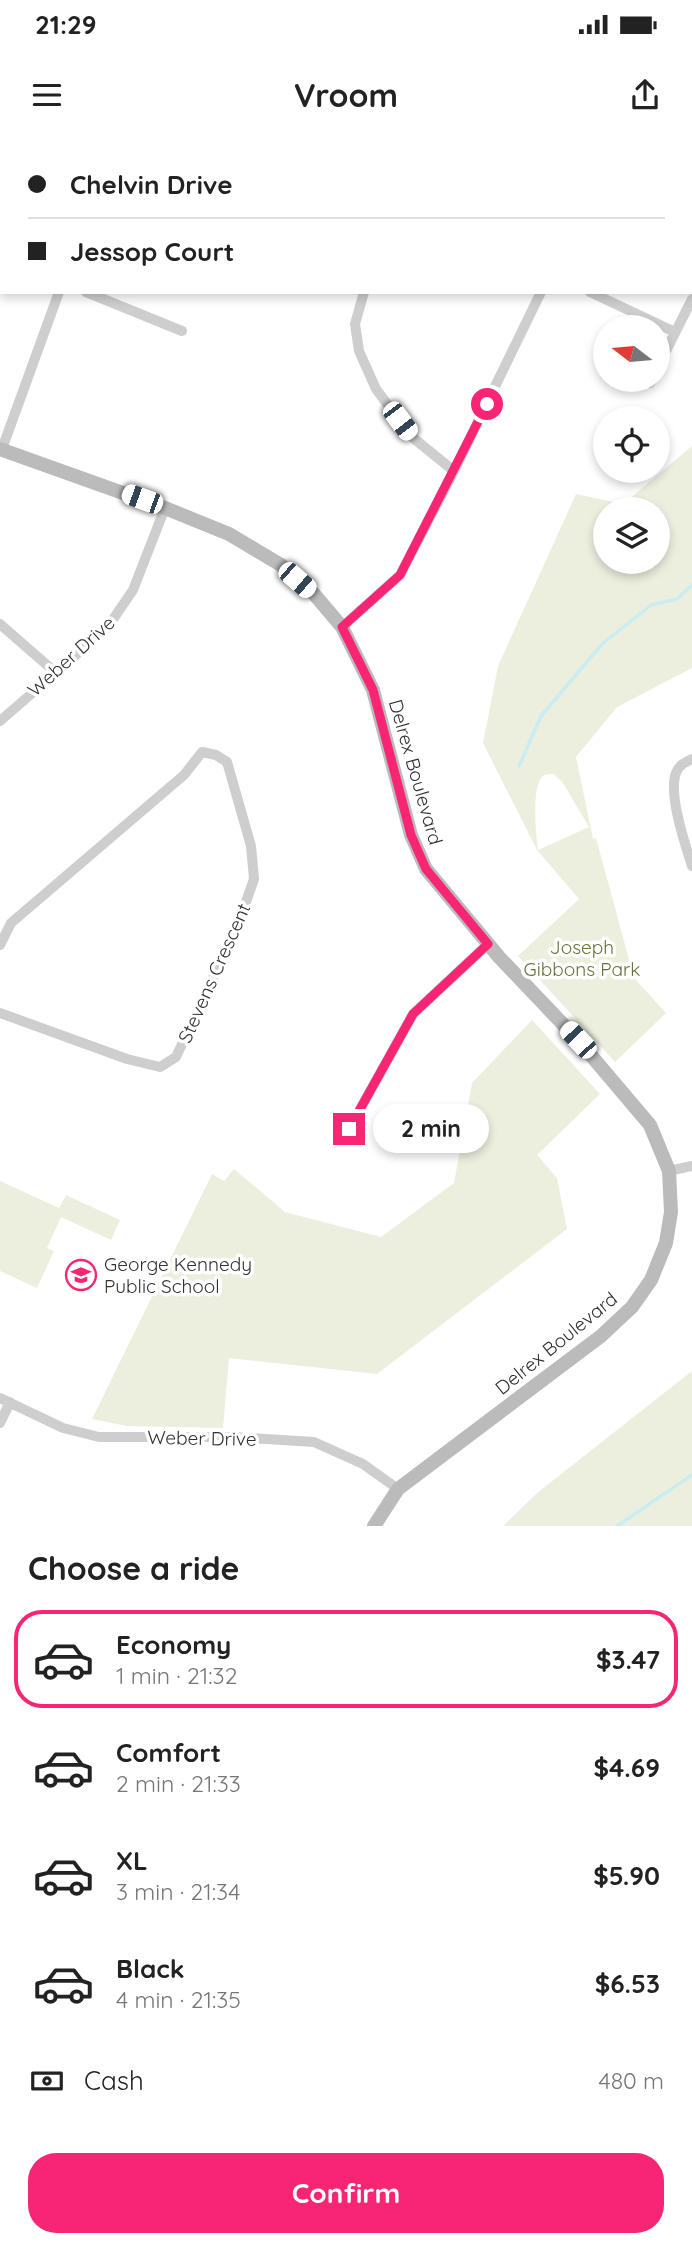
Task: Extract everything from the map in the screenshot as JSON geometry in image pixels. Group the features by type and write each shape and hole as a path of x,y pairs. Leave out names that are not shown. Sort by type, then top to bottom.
{"street":[{"path":"1,449 59,294"},
{"path":"91,294 181,331"},
{"path":"363,294 355,324 359,351 376,389 412,437 454,471"},
{"path":"342,627 400,575 540,294"},
{"path":"594,294 675,332"},
{"path":"670,342 692,299"},
{"name":"Delrex Boulevard","path":"1,449 166,508 229,534 281,565 314,594 342,627 373,690 411,835 426,869 488,944 578,1040 650,1125 669,1171 671,1212 666,1243 651,1280 632,1307 600,1336 398,1489 374,1526"},
{"name":"Weber Drive","path":"0,721 107,628 133,590 166,508"},
{"path":"0,624 55,672"},
{"name":"Stevens Crescent","path":"0,945 11,923 184,775 202,752 216,755 227,762 251,846 254,879 239,922 176,1057 160,1067 138,1062 0,1013"},
{"path":"692,759 680,765 675,774 673,789 692,866"},
{"path":"349,1129 413,1014 488,944"},
{"path":"669,1171 692,1166"},
{"path":"0,1423 5,1400"},
{"name":"Weber Drive","path":"5,1400 62,1428 99,1437 233,1437 314,1441 363,1464 398,1489"}],"green space":[{"path":"692,446 692,668 617,707 576,757 593,839 596,838 634,978 666,1013 615,1062 518,956 579,899 537,850 483,743 498,666 576,494 593,498 593,574 670,574 670,497 631,497 648,483 670,483 670,464","holes":["547,774 554,774 563,783 589,827 538,850 535,812 539,781"]},
{"name":"Joseph Gibbons Park","path":"532,1020 600,1094 537,1155 557,1178 567,1229 377,1374 229,1358 223,1428 127,1426 92,1419 212,1174 224,1181 234,1169 285,1212 381,1237 454,1183 472,1083"},
{"path":"0,1181 59,1208 66,1195 120,1220 111,1240 61,1217 47,1248 54,1251 37,1288 0,1271"},
{"path":"692,1371 692,1526 503,1526 537,1493"}],"waterway":[{"path":"519,766 541,716 602,644 651,605 677,599 692,585"},
{"path":"617,1526 692,1475"}],"place":[{"name":"George Kennedy Public School","path":"81,1275"}],"route":[{"path":"349,1129 413,1014 488,944 426,869 411,835 373,690 342,627 400,575 487,404"}]}
